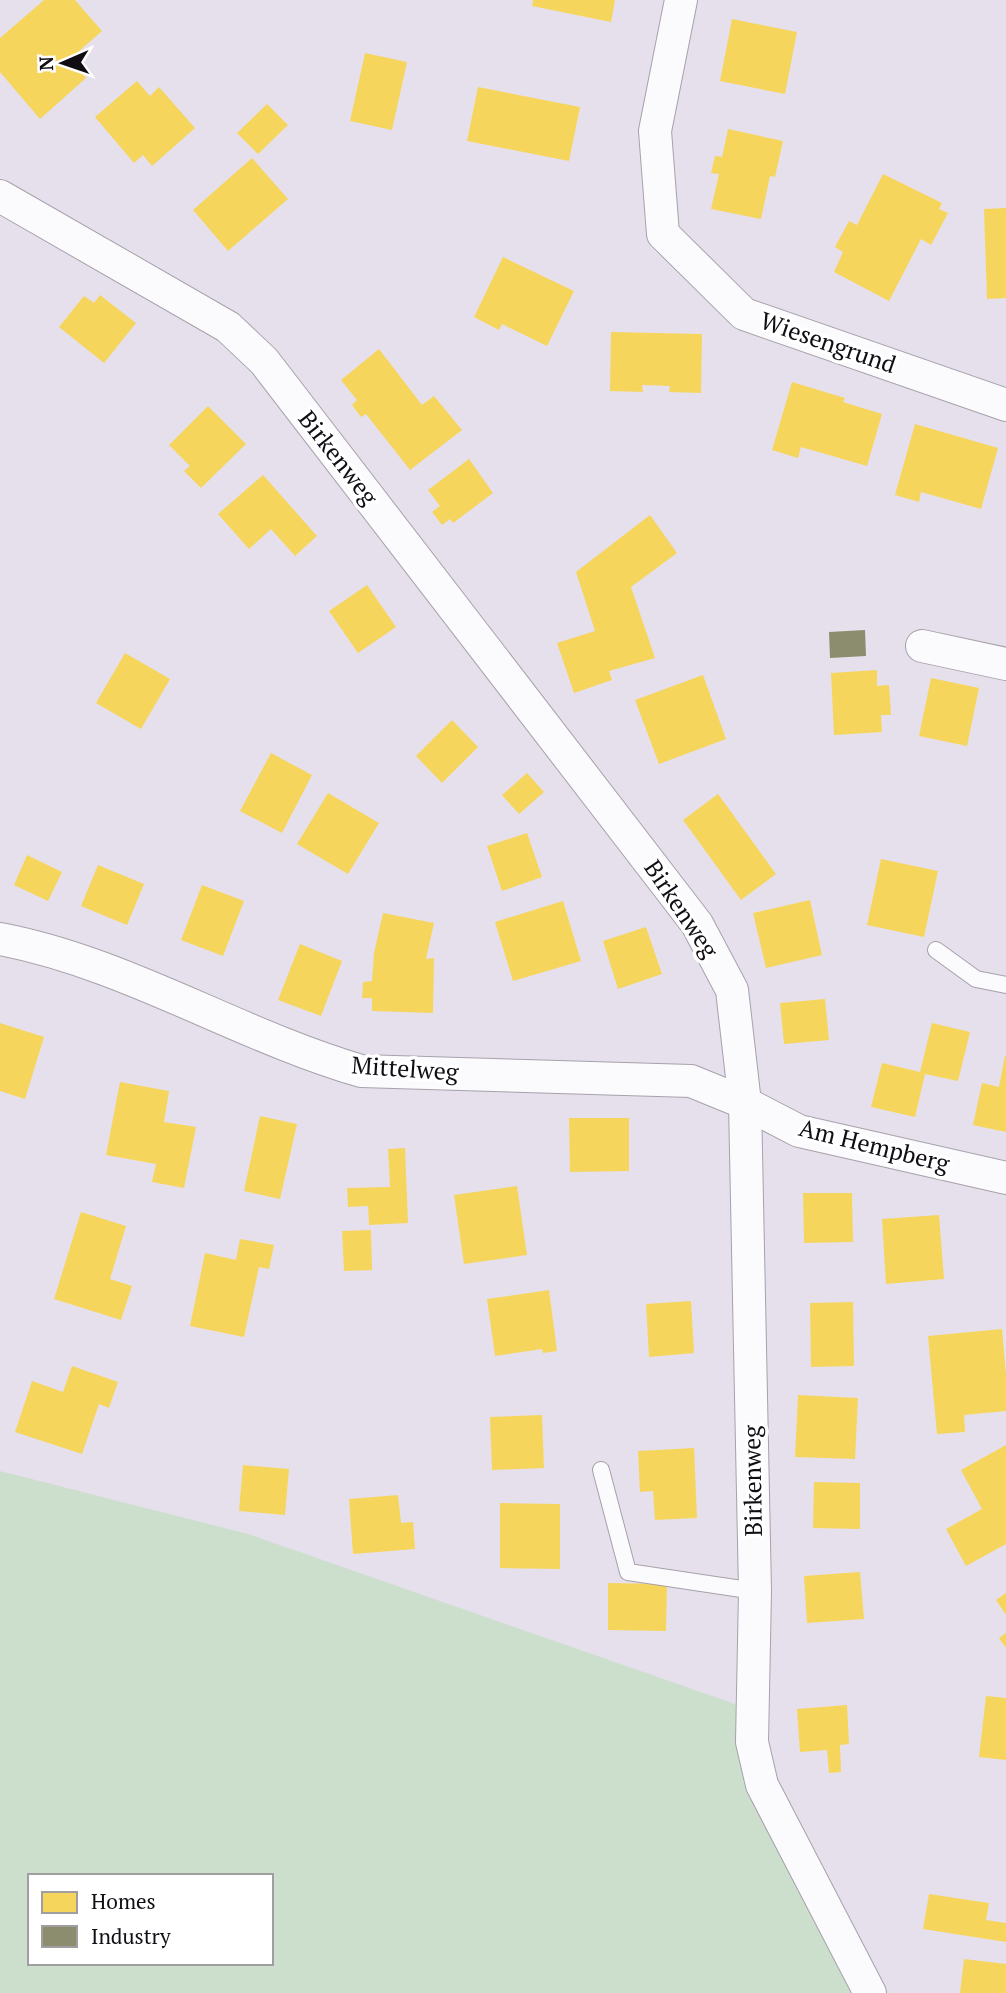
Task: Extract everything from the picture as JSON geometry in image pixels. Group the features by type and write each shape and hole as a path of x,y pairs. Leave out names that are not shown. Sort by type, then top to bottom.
{"street":[{"name":"Wiesengrund","path":"681,0 655,131 663,234 744,314 1006,405"},
{"name":"Birkenweg","path":"0,195 228,327 264,361 697,924 732,990 745,1103 755,1591 752,1742 762,1785 870,1993"},
{"path":"922,646 1006,664"},
{"name":"Mittelweg","path":"0,939 27,944 113,972 322,1059 361,1071 691,1081 745,1103"},
{"name":"Am Hempberg","path":"745,1103 799,1131 1006,1178"}],"lane":[{"path":"936,950 976,979 1006,985"},
{"path":"601,1470 628,1572 755,1591"}],"green space":[{"path":"0,1471 248,1534 738,1705 742,1771 856,1993 0,1993"}],"building: Homes":[{"path":"44,0 75,0 102,31 70,59 86,78 40,119 0,72 0,38"},
{"path":"533,0 615,0 611,22 532,6"},
{"path":"732,19 797,32 785,94 720,81"},
{"path":"365,53 407,62 392,130 350,121"},
{"path":"137,81 150,96 159,87 195,128 152,166 143,155 134,163 95,117"},
{"path":"478,87 580,107 569,161 467,141"},
{"path":"267,104 288,125 258,154 237,133"},
{"path":"728,129 783,141 775,177 770,176 761,219 711,209 719,174 711,173 715,156 722,157"},
{"path":"252,158 288,199 228,251 193,210"},
{"path":"883,174 942,203 939,209 948,213 931,245 921,239 889,301 834,272 843,252 835,247 849,221 857,225"},
{"path":"1006,208 1006,298 987,299 984,209"},
{"path":"503,257 574,291 547,346 502,324 499,330 474,317"},
{"path":"100,295 136,323 104,363 59,327 84,296 94,303"},
{"path":"611,332 702,334 701,393 669,392 670,386 642,385 643,392 610,391"},
{"path":"379,349 422,405 434,396 462,430 410,470 366,414 361,417 352,405 357,400 341,380"},
{"path":"792,382 845,398 843,402 882,414 867,466 801,447 798,458 772,450"},
{"path":"208,406 246,444 201,488 184,471 190,466 169,445"},
{"path":"915,424 998,448 981,509 921,492 919,502 895,495"},
{"path":"469,459 493,493 453,523 450,519 442,525 432,512 440,506 428,490"},
{"path":"263,475 317,536 295,556 271,529 249,549 218,514"},
{"path":"650,515 677,553 631,587 655,658 609,671 612,680 574,693 557,643 595,631 576,572"},
{"path":"367,585 396,627 358,653 329,611"},
{"path":"125,653 170,679 141,729 96,703"},
{"path":"877,670 877,686 889,685 891,715 881,715 882,732 834,735 831,673"},
{"path":"703,675 726,739 659,764 635,700"},
{"path":"931,678 979,688 967,746 919,736"},
{"path":"452,720 478,747 442,783 416,756"},
{"path":"271,753 312,775 282,833 240,811"},
{"path":"527,773 544,792 519,814 502,795"},
{"path":"328,793 379,823 348,874 297,844"},
{"path":"718,794 776,874 741,900 683,820"},
{"path":"527,833 542,877 502,891 487,846"},
{"path":"27,855 62,872 48,901 14,885"},
{"path":"881,859 938,871 924,937 867,925"},
{"path":"98,865 144,884 127,925 81,906"},
{"path":"202,885 244,901 223,956 181,940"},
{"path":"810,900 822,955 766,968 753,913"},
{"path":"563,901 581,961 513,981 495,922"},
{"path":"383,913 434,923 426,959 434,958 433,1013 372,1011 372,998 362,998 363,982 372,981 374,953"},
{"path":"646,927 662,974 618,989 603,941"},
{"path":"300,944 342,961 321,1016 278,1000"},
{"path":"825,999 829,1040 784,1044 780,1003"},
{"path":"0,1023 44,1037 25,1099 0,1091"},
{"path":"932,1023 970,1032 958,1081 925,1074 915,1117 871,1107 882,1063 920,1072"},
{"path":"1005,1056 1006,1132 973,1125 982,1083 999,1087"},
{"path":"120,1082 169,1091 164,1122 196,1127 184,1188 152,1182 156,1164 106,1155"},
{"path":"260,1116 297,1124 280,1199 244,1191"},
{"path":"569,1118 629,1118 629,1171 570,1172"},
{"path":"405,1148 408,1223 369,1225 368,1206 348,1207 347,1188 390,1187 388,1149"},
{"path":"517,1186 527,1255 464,1264 454,1195"},
{"path":"803,1193 852,1193 853,1242 804,1243"},
{"path":"81,1212 126,1226 110,1279 132,1286 121,1320 54,1299"},
{"path":"939,1215 944,1279 886,1284 882,1219"},
{"path":"371,1230 372,1270 344,1271 342,1231"},
{"path":"240,1239 274,1245 269,1269 259,1267 244,1337 190,1326 205,1253 236,1260"},
{"path":"549,1290 557,1351 543,1353 542,1349 495,1356 487,1299"},
{"path":"691,1301 694,1353 649,1357 646,1304"},
{"path":"853,1302 854,1366 811,1367 810,1303"},
{"path":"1002,1329 1006,1411 964,1415 965,1432 937,1434 928,1336"},
{"path":"72,1366 118,1382 109,1408 99,1404 82,1454 15,1432 32,1381 63,1392"},
{"path":"798,1395 858,1398 855,1459 795,1457"},
{"path":"542,1415 544,1468 492,1470 490,1417"},
{"path":"1006,1445 1006,1544 966,1566 946,1529 982,1509 961,1470"},
{"path":"694,1448 697,1518 655,1520 653,1491 640,1492 638,1451"},
{"path":"243,1465 289,1469 285,1515 239,1511"},
{"path":"814,1482 860,1483 860,1529 813,1528"},
{"path":"398,1495 401,1523 413,1522 415,1549 353,1554 349,1499"},
{"path":"500,1503 560,1504 560,1569 500,1568"},
{"path":"860,1572 864,1619 807,1623 804,1576"},
{"path":"608,1583 667,1584 666,1631 608,1630"},
{"path":"1006,1593 1006,1615 996,1600"},
{"path":"1006,1633 1006,1648 999,1638"},
{"path":"986,1696 1006,1698 1006,1760 979,1757"},
{"path":"847,1705 849,1744 840,1745 841,1772 829,1773 827,1750 800,1752 797,1709"},
{"path":"929,1894 989,1903 986,1920 1006,1923 1006,1942 923,1929"},
{"path":"964,1959 1006,1964 1006,1993 960,1993"}],"building: Industry":[{"path":"865,630 866,656 830,658 829,632"}]}
